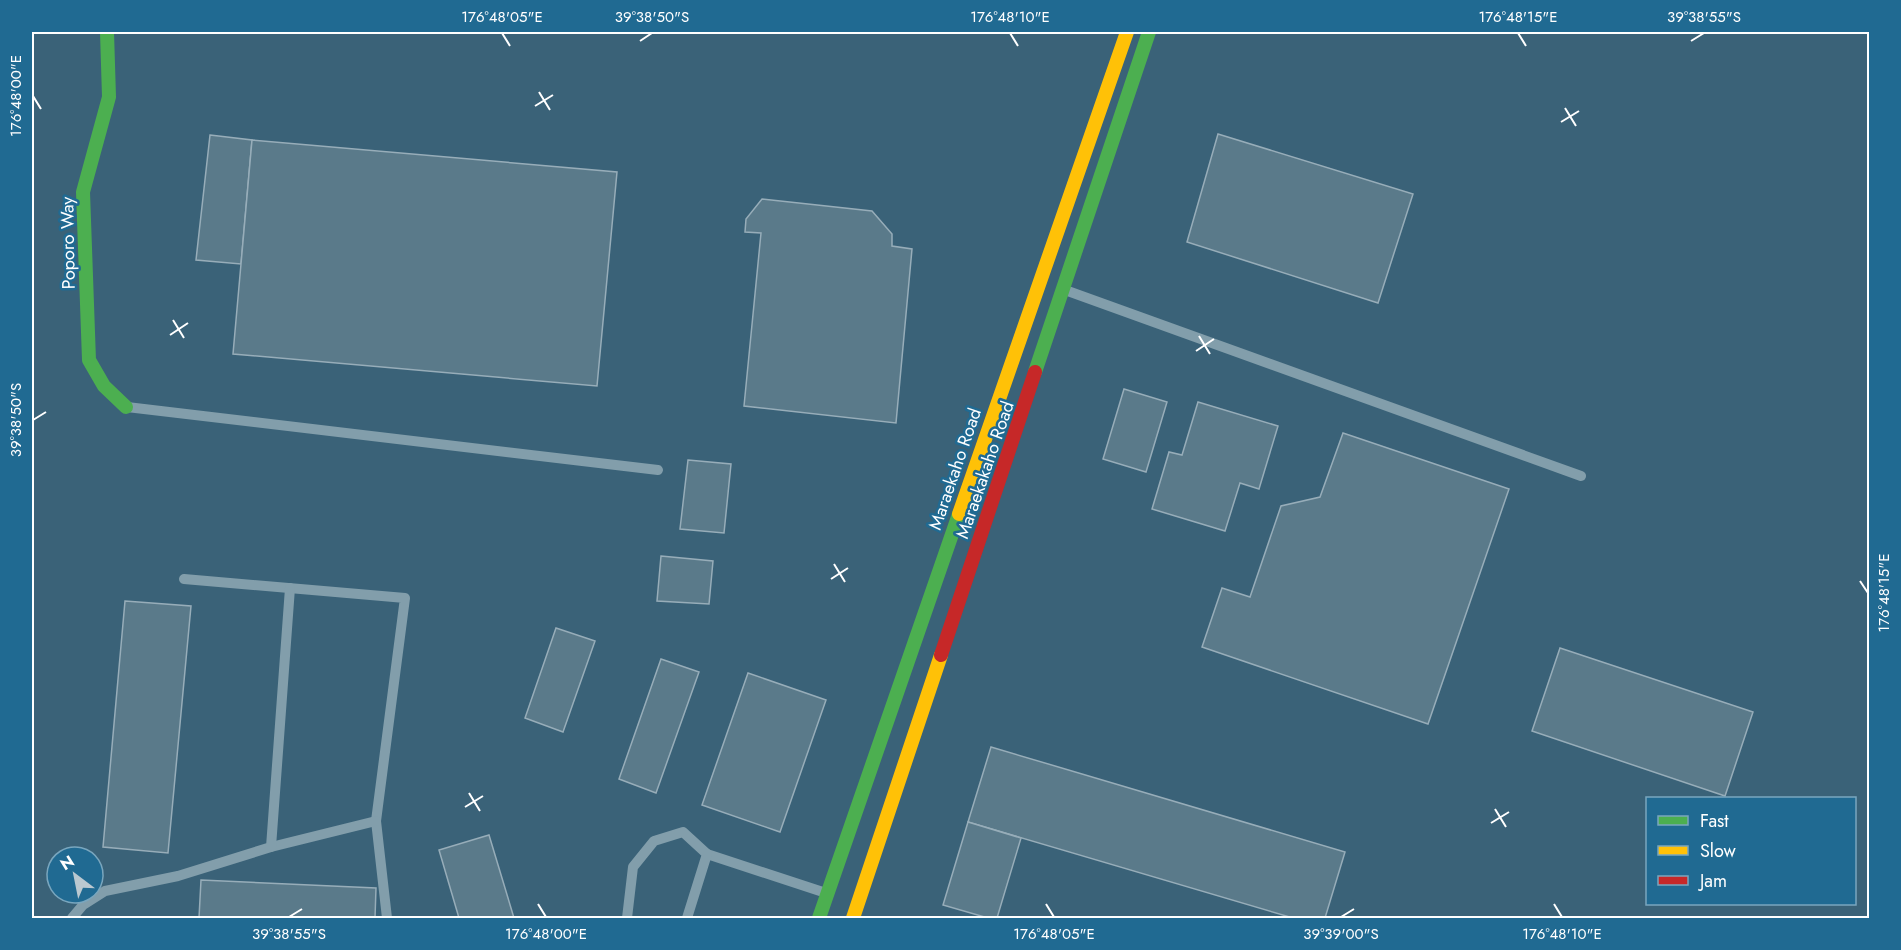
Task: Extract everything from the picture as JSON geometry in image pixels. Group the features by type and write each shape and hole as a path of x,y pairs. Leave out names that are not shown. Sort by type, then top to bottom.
{"main road":[{"name":"Poporo Way","path":"107,32 109,97 83,192 89,360 104,386 126,407"},
{"name":"Maraekaho Road","path":"819,918 842,898 1040,280 1127,32"},
{"name":"Maraekakaho Road","path":"853,918 842,898 1065,290 1149,32"}],"lane":[{"path":"1040,280 1581,476"},
{"path":"126,407 658,470"},
{"path":"184,579 405,598 376,821 387,918"},
{"path":"271,848 290,588"},
{"path":"72,918 83,905 105,891 178,876 271,848 376,821"},
{"path":"627,918 633,867 654,841 683,832 707,854 842,898"},
{"path":"687,918 707,854"}],"building":[{"path":"1218,134 1413,194 1378,303 1187,242"},
{"path":"210,135 252,140 241,264 196,260"},
{"path":"252,140 617,172 597,386 233,354"},
{"path":"762,199 872,211 892,234 892,246 912,249 896,423 744,406 761,233 745,232 746,219"},
{"path":"1124,389 1167,402 1146,472 1103,459"},
{"path":"1198,402 1278,426 1259,489 1240,483 1225,531 1152,509 1169,452 1182,455"},
{"path":"1343,433 1509,489 1428,724 1202,647 1222,588 1250,597 1281,506 1320,497"},
{"path":"688,460 731,464 724,533 680,529"},
{"path":"661,556 713,561 709,604 657,601"},
{"path":"125,601 191,606 168,853 105,847 103,845"},
{"path":"556,628 595,641 563,732 525,718"},
{"path":"1560,648 1753,712 1725,796 1532,731"},
{"path":"661,659 699,672 656,793 619,779"},
{"path":"748,673 826,700 780,832 702,805"},
{"path":"991,747 1345,852 1325,918 1293,918 968,822"},
{"path":"968,822 1021,838 997,918 988,918 943,905"},
{"path":"489,835 514,918 459,918 439,850"},
{"path":"201,880 376,888 375,918 199,918"}],"traffic: fast":[{"path":"107,32 109,97 83,192 89,360 104,386 126,407"},
{"path":"1035,372 1149,32"},
{"path":"819,918 959,514"}],"traffic: slow":[{"path":"959,514 1127,32"},
{"path":"853,918 941,655"}],"traffic: jam":[{"path":"941,655 1035,372"}]}
